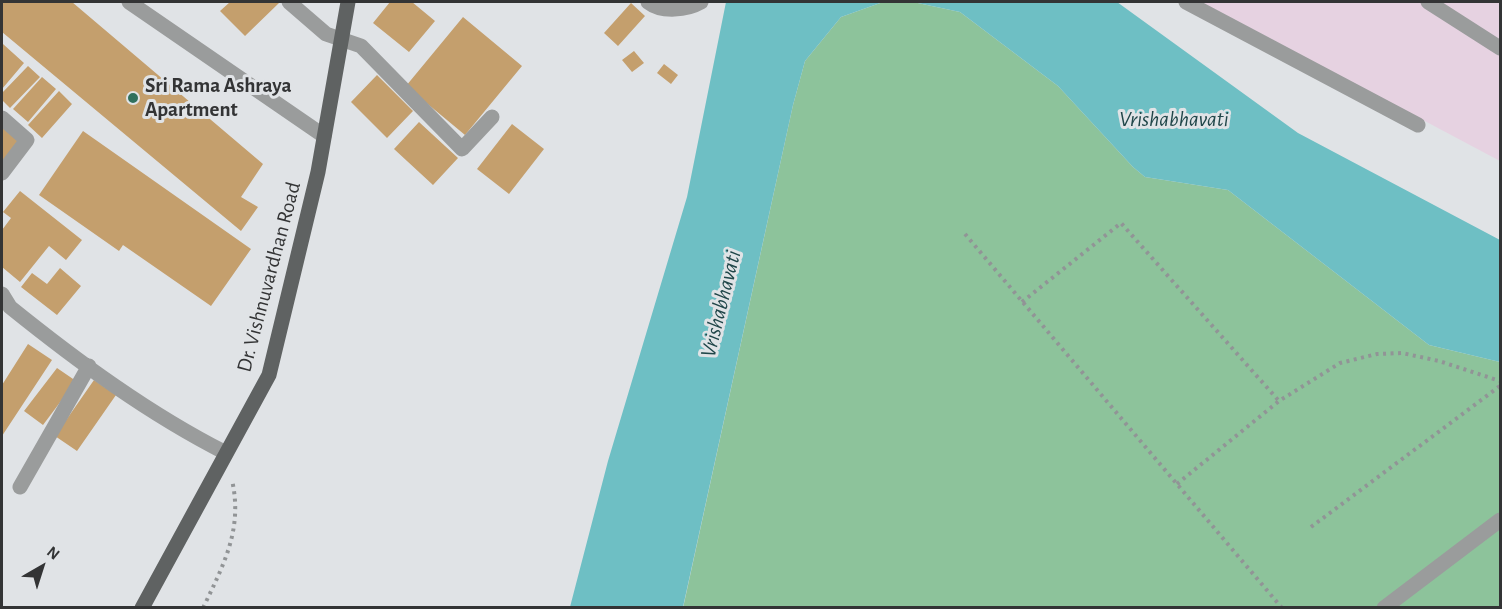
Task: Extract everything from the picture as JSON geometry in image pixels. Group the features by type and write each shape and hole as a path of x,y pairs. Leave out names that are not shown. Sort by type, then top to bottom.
{"main road":[{"name":"Dr. Vishnuvardhan Road","path":"142,608 269,375 318,172 348,2"}],"street":[{"path":"129,2 324,136"},
{"path":"289,2 326,34 361,46 462,149 492,117"},
{"path":"648,2 653,6 669,9 686,8 701,2"},
{"path":"1186,2 1418,125"},
{"path":"1428,2 1500,48"},
{"path":"2,118 27,140 2,173"},
{"path":"2,294 10,307 89,366 173,423 226,453"},
{"path":"20,487 89,366"},
{"path":"1384,608 1500,520"}],"path":[{"path":"1022,302 1121,224 1279,401"},
{"path":"965,234 1282,608"},
{"path":"1177,484 1279,401 1340,363 1377,354 1402,353 1439,361 1500,381"},
{"path":"1311,527 1500,386"},
{"path":"203,608 224,565 236,525 234,487 226,453"}],"shaded area":[{"path":"1201,2 1500,2 1500,161"}],"green space":[{"path":"883,2 913,2 960,12 1058,86 1145,177 1228,190 1429,345 1500,362 1500,607 683,608 793,105 805,61 841,17"}],"water":[{"name":"Vrishabhavati","path":"726,2 883,2 841,17 805,61 793,105 683,607 570,607 608,461 687,197"},
{"name":"Vrishabhavati","path":"913,2 1117,2 1298,133 1500,240 1500,362 1429,345 1228,190 1145,177 1058,86 960,12"}],"building":[{"name":"Sri Rama Ashraya Apartment","path":"2,2 72,2 263,164 241,197 258,207 241,231 2,32"},
{"path":"230,2 279,3 245,36 220,11"},
{"path":"390,2 412,2 435,21 409,52 373,23"},
{"path":"631,3 645,16 618,46 604,33"},
{"path":"463,17 522,66 465,135 406,86"},
{"path":"2,45 24,63 2,89"},
{"path":"634,51 644,63 632,72 622,60"},
{"path":"664,64 678,75 671,84 657,73"},
{"path":"28,66 40,77 10,108 2,100 2,93"},
{"path":"377,75 413,111 387,138 351,102"},
{"path":"42,77 56,89 28,122 13,109"},
{"path":"59,91 72,104 42,138 28,125"},
{"path":"419,122 458,158 433,185 394,149"},
{"path":"512,124 544,149 509,194 477,169"},
{"path":"3,126 22,141 2,167 2,128"},
{"path":"83,131 251,249 211,306 123,245 119,251 39,195"},
{"path":"20,191 82,240 66,260 49,246 20,282 2,267 2,230 11,218 3,212"},
{"path":"60,268 81,286 57,315 21,287 32,273 47,284"},
{"path":"28,344 52,360 2,436 2,385"},
{"path":"57,368 76,381 43,425 24,411"},
{"path":"94,380 116,395 77,451 55,436"}],"place":[{"name":"Sri Rama Ashraya Apartment","path":"133,98"}]}
